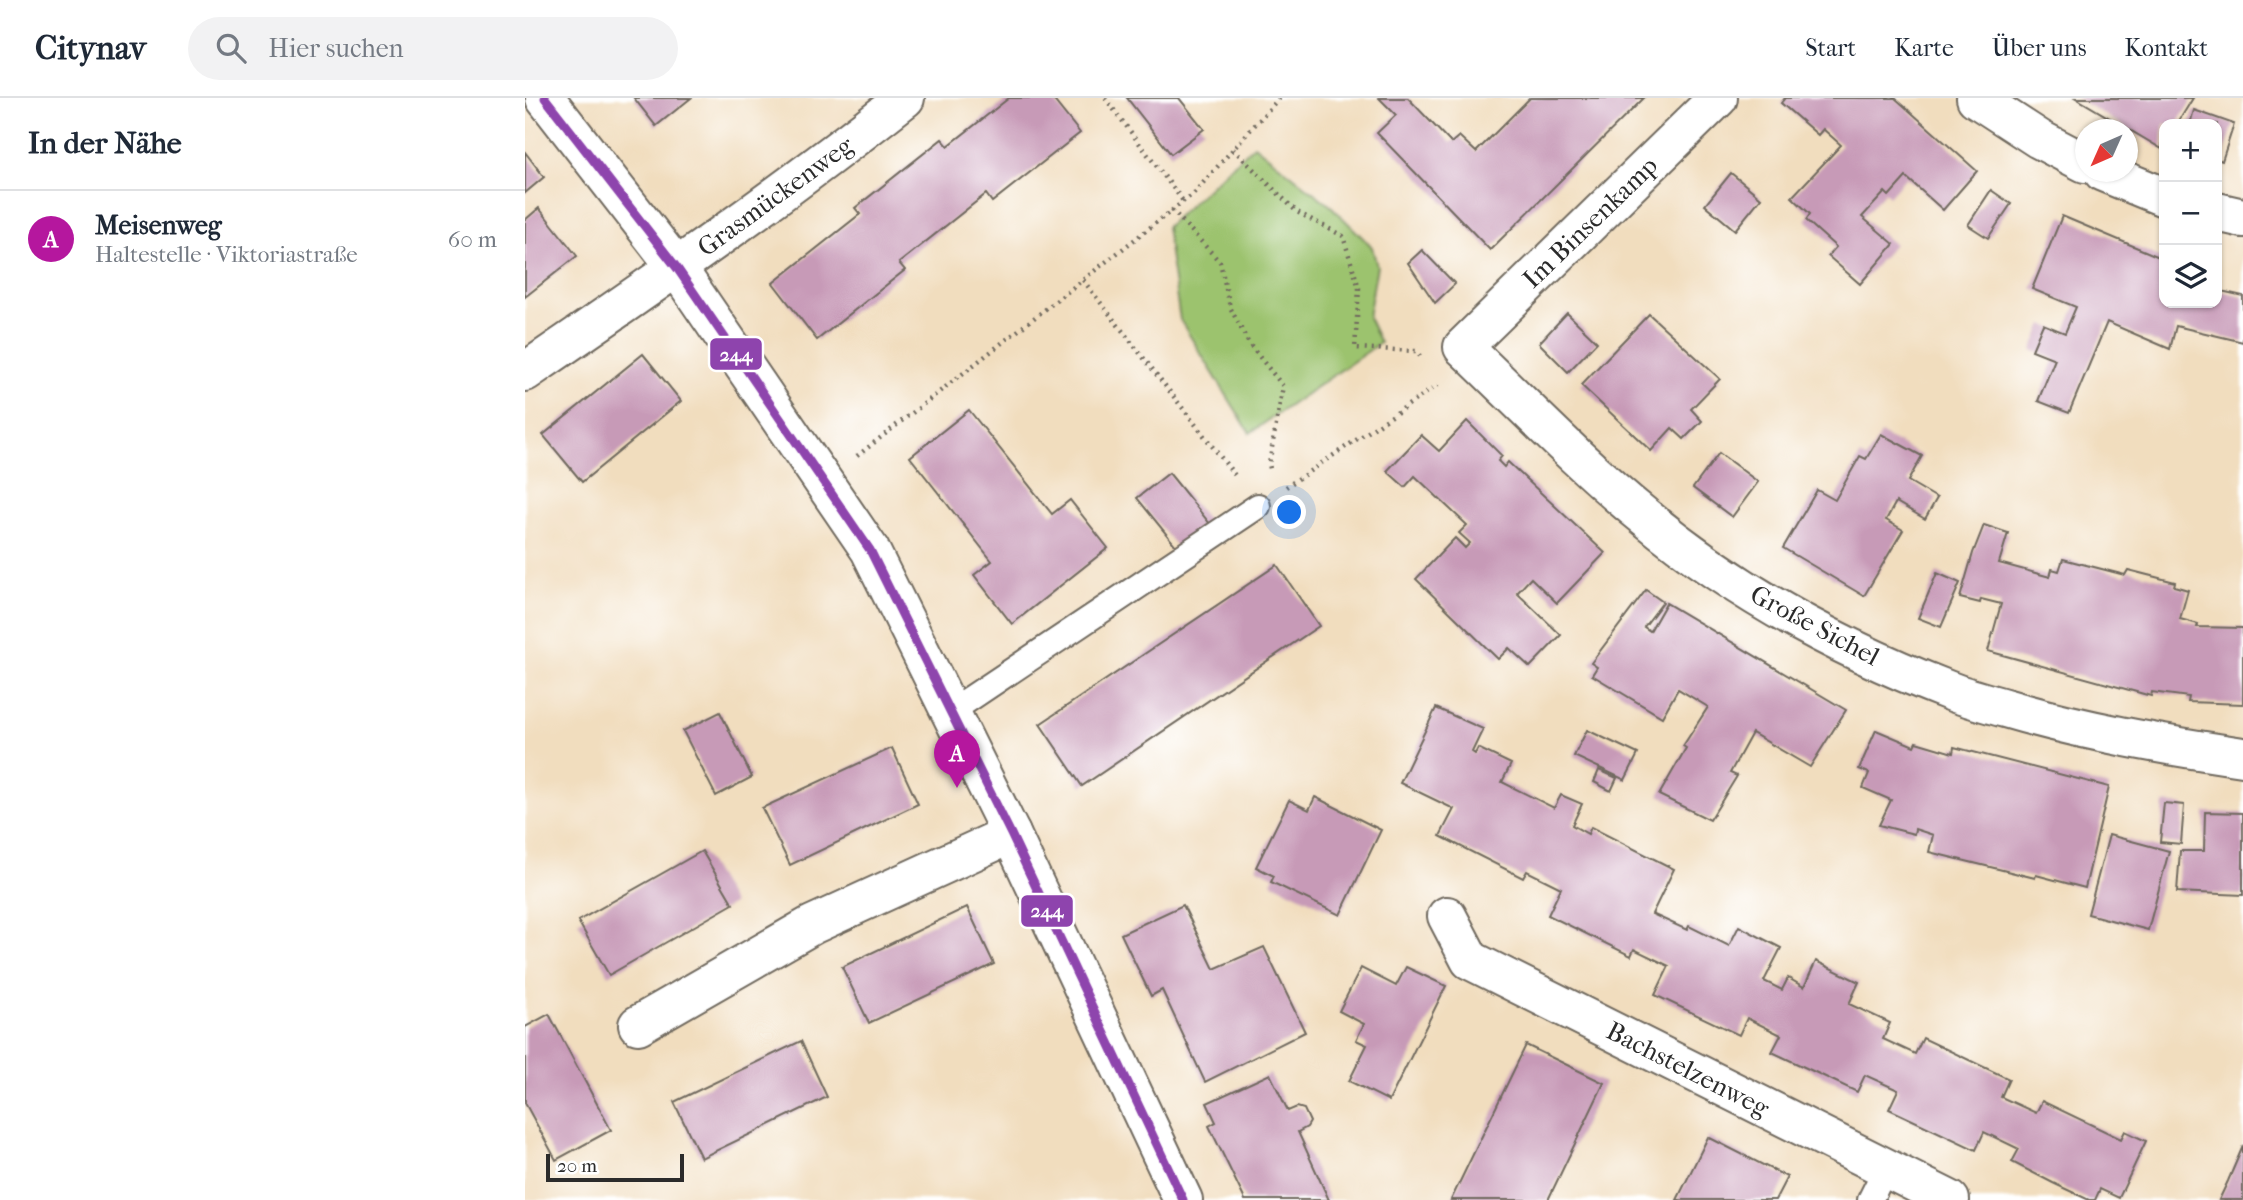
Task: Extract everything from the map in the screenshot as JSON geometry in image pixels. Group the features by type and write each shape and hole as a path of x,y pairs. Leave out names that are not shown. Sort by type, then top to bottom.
{"street":[{"path":"545,98 677,268 870,550 1011,834 1183,1200"},
{"name":"Grasmückenweg","path":"525,372 677,268 905,98"},
{"name":"Im Binsenkamp","path":"1463,346 1718,98"},
{"path":"1976,98 2039,139 2075,158"},
{"path":"2127,182 2159,195"},
{"path":"2222,213 2243,218"},
{"name":"Große Sichel","path":"1463,346 1644,517 1710,565 1789,616 1875,659 1952,692 2088,730 2142,742 2243,757"},
{"path":"638,1025 812,925 1011,834"},
{"name":"Bachstelzenweg","path":"1447,916 1470,960 1878,1184 1950,1200"}],"lane":[{"path":"950,712 1267,500"}],"path":[{"path":"1105,98 1183,201"},
{"path":"824,483 1183,201 1279,98"},
{"path":"1233,149 1297,212 1343,236 1359,288 1355,348 1416,351 1427,363"},
{"path":"1172,210 1220,262 1230,307 1249,344 1283,386 1269,464 1267,500"},
{"path":"1083,280 1267,500"},
{"path":"1267,500 1442,382"}],"green space":[{"path":"1254,145 1332,207 1372,247 1377,266 1368,317 1380,343 1250,433 1180,320 1166,227"}],"building":[{"path":"634,98 691,98 656,126"},
{"path":"1009,98 1052,98 1080,133 992,202 986,194 899,263 905,270 817,340 773,283 860,214 855,208 942,139 948,146"},
{"path":"1127,98 1179,98 1204,129 1171,154"},
{"path":"1379,98 1408,98 1451,143 1459,136 1476,152 1530,98 1644,98 1490,250 1377,133 1396,115"},
{"path":"1785,98 1895,98 1977,171 1943,210 1906,177 1889,196 1885,192 1862,217 1894,244 1860,284 1828,256 1836,247 1806,220 1810,214 1792,197 1841,145 1823,129 1818,135 1781,103"},
{"path":"2076,98 2193,98 2180,119 2159,119 2159,147 2138,135 2138,119 2111,119"},
{"path":"2194,110 2220,119 2191,119"},
{"path":"2222,120 2234,124 2222,161"},
{"path":"525,152 544,177 525,193"},
{"path":"1731,173 1761,198 1735,230 1705,205"},
{"path":"1991,190 2011,204 1988,238 1968,225"},
{"path":"539,208 577,256 525,297 525,220"},
{"path":"2062,216 2159,257 2159,308 2222,308 2222,291 2243,296 2243,342 2176,326 2170,349 2107,322 2069,413 2038,401 2055,359 2032,350 2043,324 2065,333 2076,307 2032,289"},
{"path":"1422,250 1455,284 1435,303 1408,263"},
{"path":"1567,313 1597,342 1568,372 1539,343"},
{"path":"1649,314 1720,379 1691,409 1702,421 1684,439 1672,428 1651,451 1581,385"},
{"path":"643,354 681,401 582,482 543,435"},
{"path":"969,410 1052,514 1070,500 1108,548 1012,624 974,575 992,561 910,457"},
{"path":"1467,421 1502,456 1498,461 1504,467 1508,462 1605,553 1557,603 1531,578 1517,593 1561,635 1530,667 1509,648 1498,659 1416,579 1455,538 1465,548 1470,543 1459,533 1467,525 1415,476 1405,487 1387,471 1421,435 1439,451"},
{"path":"1881,434 1922,456 1908,481 1937,498 1925,519 1896,502 1886,520 1903,530 1864,596 1783,548 1817,490 1835,500 1860,456 1866,459"},
{"path":"1719,453 1758,482 1732,517 1693,488"},
{"path":"1169,473 1211,525 1180,551 1137,498"},
{"path":"1984,525 2008,533 1999,563 2050,577 2052,569 2059,571 2063,559 2125,575 2128,570 2175,582 2174,586 2188,590 2180,619 2198,624 2197,627 2243,628 2243,704 2188,702 2189,697 2152,692 2151,696 1988,651 2001,604 1960,598"},
{"path":"1277,565 1319,626 1082,786 1040,724"},
{"path":"1937,573 1960,583 1941,627 1918,618"},
{"path":"1646,590 1663,602 1644,627 1650,631 1666,603 1846,710 1810,767 1752,733 1730,773 1737,776 1710,820 1659,795 1686,748 1683,746 1708,707 1678,689 1662,717 1592,675 1597,667 1591,663"},
{"path":"1436,708 1483,729 1472,752 1475,754 1478,748 1511,764 1502,782 1554,808 1561,795 1582,804 1572,825 1588,834 1591,827 1674,869 1652,914 1687,930 1689,926 1729,946 1739,926 1781,948 1764,981 1782,990 1788,978 1804,987 1816,961 1859,982 1849,1004 1890,1023 1883,1039 1915,1054 1923,1038 2009,1079 2001,1097 2036,1113 2042,1101 2121,1139 2125,1131 2146,1141 2119,1198 2100,1189 2095,1200 2089,1200 2053,1183 2012,1162 2019,1149 1984,1132 1976,1150 1889,1109 1898,1090 1865,1075 1857,1092 1772,1052 1781,1035 1747,1018 1739,1035 1655,995 1669,966 1634,949 1631,956 1548,915 1561,888 1527,871 1523,878 1440,836 1454,809 1400,783"},
{"path":"720,712 752,777 716,796 683,731"},
{"path":"1587,730 1638,754 1625,780 1574,756"},
{"path":"1876,730 1914,746 1916,742 1953,753 1954,747 2109,787 2085,888 1929,852 1933,835 1915,829 1914,834 1879,825 1891,800 1863,788 1869,773 1859,769"},
{"path":"892,748 918,804 790,865 762,808"},
{"path":"1599,770 1617,778 1611,791 1594,782"},
{"path":"1315,797 1381,830 1340,915 1271,882 1274,876 1256,867 1289,800 1309,810"},
{"path":"2164,803 2184,805 2181,844 2160,842"},
{"path":"2205,812 2243,813 2243,895 2177,892 2180,851 2204,851"},
{"path":"2109,835 2169,851 2148,930 2088,914"},
{"path":"702,851 733,904 609,975 578,921"},
{"path":"1183,905 1214,969 1264,947 1305,1032 1205,1082 1162,990 1151,996 1121,934"},
{"path":"967,907 994,964 869,1023 842,967"},
{"path":"1406,967 1446,986 1389,1101 1349,1081 1367,1045 1356,1040 1364,1024 1339,1011 1361,968 1396,986"},
{"path":"549,1014 611,1130 556,1160 525,1103 525,1027"},
{"path":"801,1041 827,1097 701,1158 674,1102"},
{"path":"1526,1045 1604,1083 1548,1200 1451,1200"},
{"path":"1270,1074 1288,1111 1297,1107 1304,1109 1310,1122 1298,1132 1329,1200 1245,1200 1209,1126 1216,1122 1207,1103"},
{"path":"1708,1137 1787,1177 1775,1200 1677,1200"},
{"path":"2243,1146 2243,1200 2219,1200 2228,1181"}],"transit line":[{"name":"244","path":"545,98 677,268 870,550 1011,834 1183,1200"}],"place":[{"name":"Meisenweg","path":"957,788"}]}
